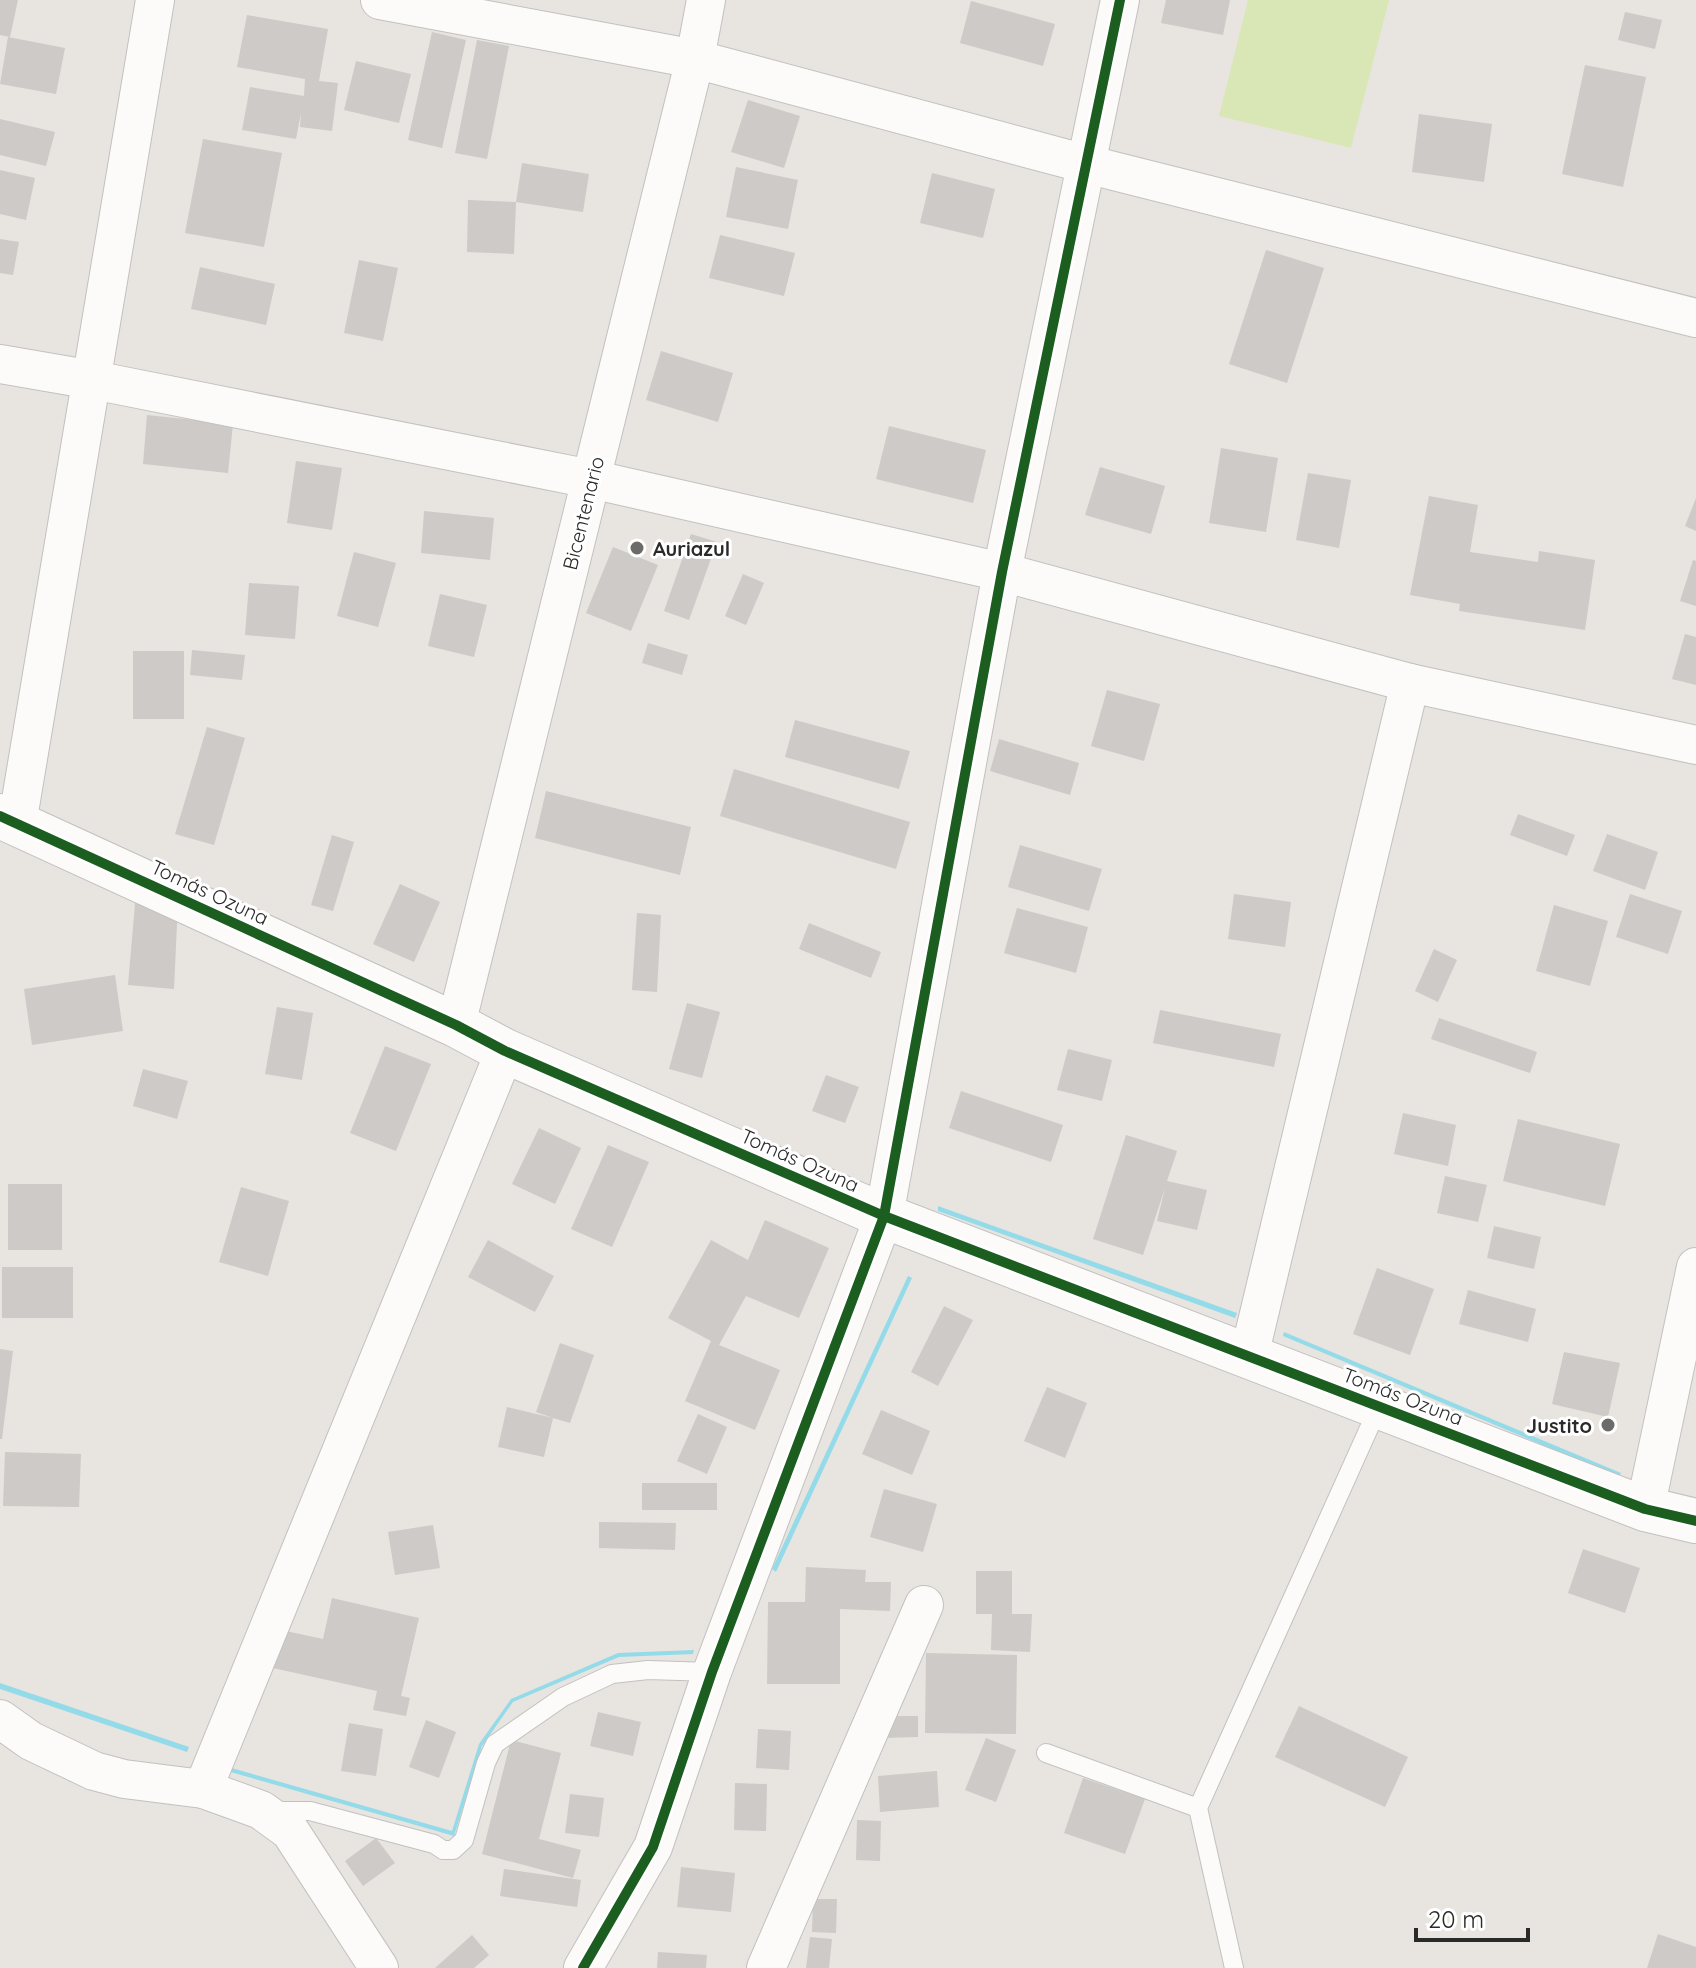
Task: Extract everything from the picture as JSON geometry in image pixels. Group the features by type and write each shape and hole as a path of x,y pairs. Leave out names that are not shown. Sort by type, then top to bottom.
{"street":[{"path":"8,820 93,380 155,0"},
{"path":"380,0 695,59 1086,164 1696,318"},
{"name":"Bicentenario","path":"456,1025 695,59 706,0"},
{"path":"583,1968 653,1847 712,1672 884,1216 1002,572 1120,0"},
{"path":"0,364 591,479 1002,572 1410,683 1696,745"},
{"path":"1249,1356 1410,683"},
{"name":"Tomás Ozuna","path":"8,820 456,1025 505,1051 884,1216 1645,1509 1696,1521"},
{"path":"203,1789 505,1051"},
{"path":"1645,1509 1696,1267"},
{"path":"766,1968 924,1605"},
{"path":"0,1719 31,1741 94,1771 124,1779 203,1789 261,1810 290,1831 379,1968"}],"lane":[{"path":"1234,1968 1198,1808 1379,1405"},
{"path":"261,1810 310,1811 434,1844 443,1850 453,1850 464,1840 486,1763 495,1744 563,1697 612,1674 648,1670 712,1672"},
{"path":"1046,1753 1198,1808"}],"green space":[{"path":"1248,0 1389,0 1351,148 1219,116"}],"water":[{"path":"938,1206 1237,1313 1235,1318 938,1211"},
{"path":"908,1276 912,1278 776,1572 772,1569"},
{"path":"1284,1332 1621,1473 1619,1477 1283,1336"},
{"path":"694,1650 693,1654 619,1657 513,1702 482,1746 454,1836 227,1771 228,1767 452,1831 479,1744 511,1699 618,1653"},
{"path":"0,1683 189,1747 187,1752 0,1689"}],"building":[{"path":"0,0 18,0 10,37 0,35"},
{"path":"1166,0 1230,0 1223,35 1161,23"},
{"path":"971,1 1055,24 1043,66 960,43"},
{"path":"1625,12 1662,20 1655,49 1618,40"},
{"path":"247,15 328,29 319,81 338,83 332,131 300,127 301,113 296,139 242,130 250,87 304,96 305,79 237,67"},
{"path":"432,32 466,40 442,148 408,140"},
{"path":"8,37 65,48 56,94 0,84"},
{"path":"477,40 509,46 487,159 455,153"},
{"path":"356,61 411,74 399,123 344,110"},
{"path":"1585,65 1646,77 1623,187 1562,174"},
{"path":"748,100 800,116 784,168 731,152"},
{"path":"1419,114 1492,124 1484,182 1412,172"},
{"path":"0,119 55,132 46,166 0,155"},
{"path":"203,139 282,153 264,247 185,233"},
{"path":"522,163 589,174 583,212 516,202"},
{"path":"736,167 798,180 788,229 726,217"},
{"path":"0,170 35,178 26,220 0,214"},
{"path":"932,173 995,189 983,238 920,223"},
{"path":"468,200 516,202 514,254 467,252"},
{"path":"720,235 795,253 784,296 709,278"},
{"path":"0,239 19,242 13,275 0,273"},
{"path":"1266,250 1324,268 1287,383 1229,364"},
{"path":"359,260 398,268 383,341 344,333"},
{"path":"200,267 275,284 266,325 191,309"},
{"path":"661,351 733,373 718,422 646,400"},
{"path":"147,415 233,424 228,473 143,464"},
{"path":"889,426 986,450 973,503 876,479"},
{"path":"1221,448 1278,458 1266,532 1209,523"},
{"path":"296,461 342,468 332,530 287,523"},
{"path":"1100,467 1165,486 1151,534 1085,515"},
{"path":"1308,473 1351,480 1339,548 1296,540"},
{"path":"1429,496 1478,505 1470,552 1538,562 1539,551 1595,560 1585,630 1459,611 1460,604 1410,595"},
{"path":"1696,498 1696,531 1685,526"},
{"path":"424,511 494,518 490,560 421,553"},
{"path":"691,534 717,542 689,620 664,611"},
{"path":"613,547 658,565 631,631 586,613"},
{"path":"354,552 396,563 378,627 337,616"},
{"path":"1693,560 1696,561 1696,606 1680,601"},
{"path":"743,574 764,583 746,625 725,616"},
{"path":"249,583 299,586 295,639 245,635"},
{"path":"440,594 487,605 474,657 428,646"},
{"path":"1685,634 1696,637 1696,685 1672,679"},
{"path":"648,643 688,655 682,675 642,663"},
{"path":"192,650 245,655 242,680 190,675"},
{"path":"133,651 184,651 184,719 133,719"},
{"path":"1107,690 1160,704 1144,761 1091,746"},
{"path":"795,720 910,751 899,789 785,757"},
{"path":"207,727 245,738 214,845 175,834"},
{"path":"999,739 1079,763 1070,795 990,771"},
{"path":"734,769 910,822 896,869 720,816"},
{"path":"546,791 691,827 680,875 535,838"},
{"path":"1518,814 1575,835 1567,856 1510,835"},
{"path":"1607,834 1658,852 1645,890 1593,871"},
{"path":"332,835 354,842 333,911 311,905"},
{"path":"1020,845 1102,869 1089,911 1008,887"},
{"path":"400,884 440,902 414,962 373,944"},
{"path":"136,892 178,902 174,989 128,985"},
{"path":"1234,894 1291,902 1285,947 1228,939"},
{"path":"1630,894 1682,911 1668,954 1616,937"},
{"path":"1554,905 1608,921 1590,986 1536,971"},
{"path":"1017,908 1088,927 1076,973 1004,953"},
{"path":"637,913 661,915 657,992 632,990"},
{"path":"809,923 881,952 871,978 799,949"},
{"path":"1434,949 1457,960 1438,1002 1415,991"},
{"path":"115,975 123,1031 32,1045 24,989"},
{"path":"687,1003 720,1012 702,1078 669,1069"},
{"path":"277,1007 313,1013 302,1080 265,1074"},
{"path":"1160,1010 1281,1034 1274,1067 1153,1043"},
{"path":"1439,1018 1537,1052 1530,1073 1431,1039"},
{"path":"385,1046 431,1064 396,1151 350,1133"},
{"path":"1068,1049 1112,1060 1102,1101 1057,1090"},
{"path":"143,1069 188,1081 177,1119 133,1106"},
{"path":"826,1075 859,1087 845,1123 812,1111"},
{"path":"961,1091 1063,1125 1051,1162 949,1128"},
{"path":"1403,1113 1456,1125 1448,1166 1394,1154"},
{"path":"1518,1119 1620,1144 1605,1206 1503,1181"},
{"path":"539,1128 581,1148 555,1204 512,1184"},
{"path":"1126,1135 1177,1151 1167,1181 1207,1190 1197,1230 1157,1221 1165,1188 1143,1255 1093,1239"},
{"path":"608,1145 649,1162 612,1247 571,1229"},
{"path":"1445,1176 1487,1185 1478,1222 1437,1213"},
{"path":"8,1184 62,1184 62,1250 8,1250"},
{"path":"241,1187 289,1201 268,1276 219,1262"},
{"path":"765,1220 829,1248 799,1318 746,1296 719,1345 780,1370 755,1430 685,1401 711,1341 668,1318 711,1240 748,1260"},
{"path":"1494,1226 1541,1237 1534,1269 1487,1258"},
{"path":"488,1240 554,1276 535,1312 468,1277"},
{"path":"2,1267 73,1267 73,1318 2,1318"},
{"path":"1377,1268 1434,1289 1410,1355 1353,1334"},
{"path":"1468,1290 1536,1309 1528,1342 1459,1324"},
{"path":"944,1306 973,1320 938,1386 911,1372"},
{"path":"560,1343 594,1355 570,1423 536,1412"},
{"path":"0,1349 13,1351 2,1439 0,1439"},
{"path":"1564,1352 1620,1363 1608,1417 1552,1404"},
{"path":"1047,1387 1087,1403 1065,1458 1024,1441"},
{"path":"507,1407 553,1418 544,1457 498,1447"},
{"path":"881,1410 930,1431 912,1475 862,1454"},
{"path":"698,1414 727,1427 707,1474 677,1461"},
{"path":"5,1452 81,1454 79,1507 3,1506"},
{"path":"642,1483 717,1483 717,1510 642,1510"},
{"path":"884,1489 937,1504 923,1552 870,1537"},
{"path":"599,1522 676,1523 675,1550 599,1548"},
{"path":"433,1525 440,1568 395,1575 388,1532"},
{"path":"1583,1549 1640,1568 1625,1613 1568,1593"},
{"path":"806,1567 866,1570 865,1582 891,1582 890,1611 840,1609 840,1684 767,1684 768,1602 805,1602"},
{"path":"976,1571 1012,1571 1012,1614 1032,1614 1030,1652 991,1650 992,1614 976,1614"},
{"path":"332,1598 419,1618 401,1696 410,1698 406,1716 373,1710 377,1691 273,1668 281,1630 323,1639"},
{"path":"926,1653 1017,1655 1016,1734 925,1733"},
{"path":"1299,1706 1408,1757 1385,1807 1275,1757"},
{"path":"598,1712 641,1722 633,1756 590,1746"},
{"path":"884,1716 918,1716 918,1737 884,1738"},
{"path":"426,1720 456,1732 439,1778 409,1767"},
{"path":"349,1723 383,1729 376,1776 341,1771"},
{"path":"758,1729 791,1731 789,1770 756,1768"},
{"path":"986,1738 1016,1750 996,1802 965,1790"},
{"path":"511,1740 561,1753 539,1839 581,1850 573,1878 482,1854"},
{"path":"937,1771 939,1807 880,1812 878,1776"},
{"path":"1083,1778 1145,1799 1125,1854 1064,1833"},
{"path":"735,1783 767,1784 766,1831 734,1830"},
{"path":"570,1794 604,1798 599,1837 565,1833"},
{"path":"857,1820 881,1821 880,1861 856,1860"},
{"path":"376,1838 395,1863 363,1886 345,1861"},
{"path":"681,1867 735,1873 731,1912 677,1907"},
{"path":"504,1869 581,1880 577,1907 500,1896"},
{"path":"813,1899 837,1899 836,1933 812,1932"},
{"path":"1658,1934 1696,1947 1696,1968 1647,1968"},
{"path":"472,1935 489,1955 474,1968 435,1968"},
{"path":"810,1937 832,1939 829,1968 806,1968"},
{"path":"658,1952 707,1955 706,1968 657,1968"}],"cycle path":[{"path":"583,1968 653,1847 712,1672 884,1216 1002,572 1120,0"},
{"path":"0,816 456,1025 505,1051 884,1216 1645,1509 1696,1521"}],"place":[{"name":"Auriazul","path":"637,548"},
{"name":"Justito","path":"1608,1425"}]}
